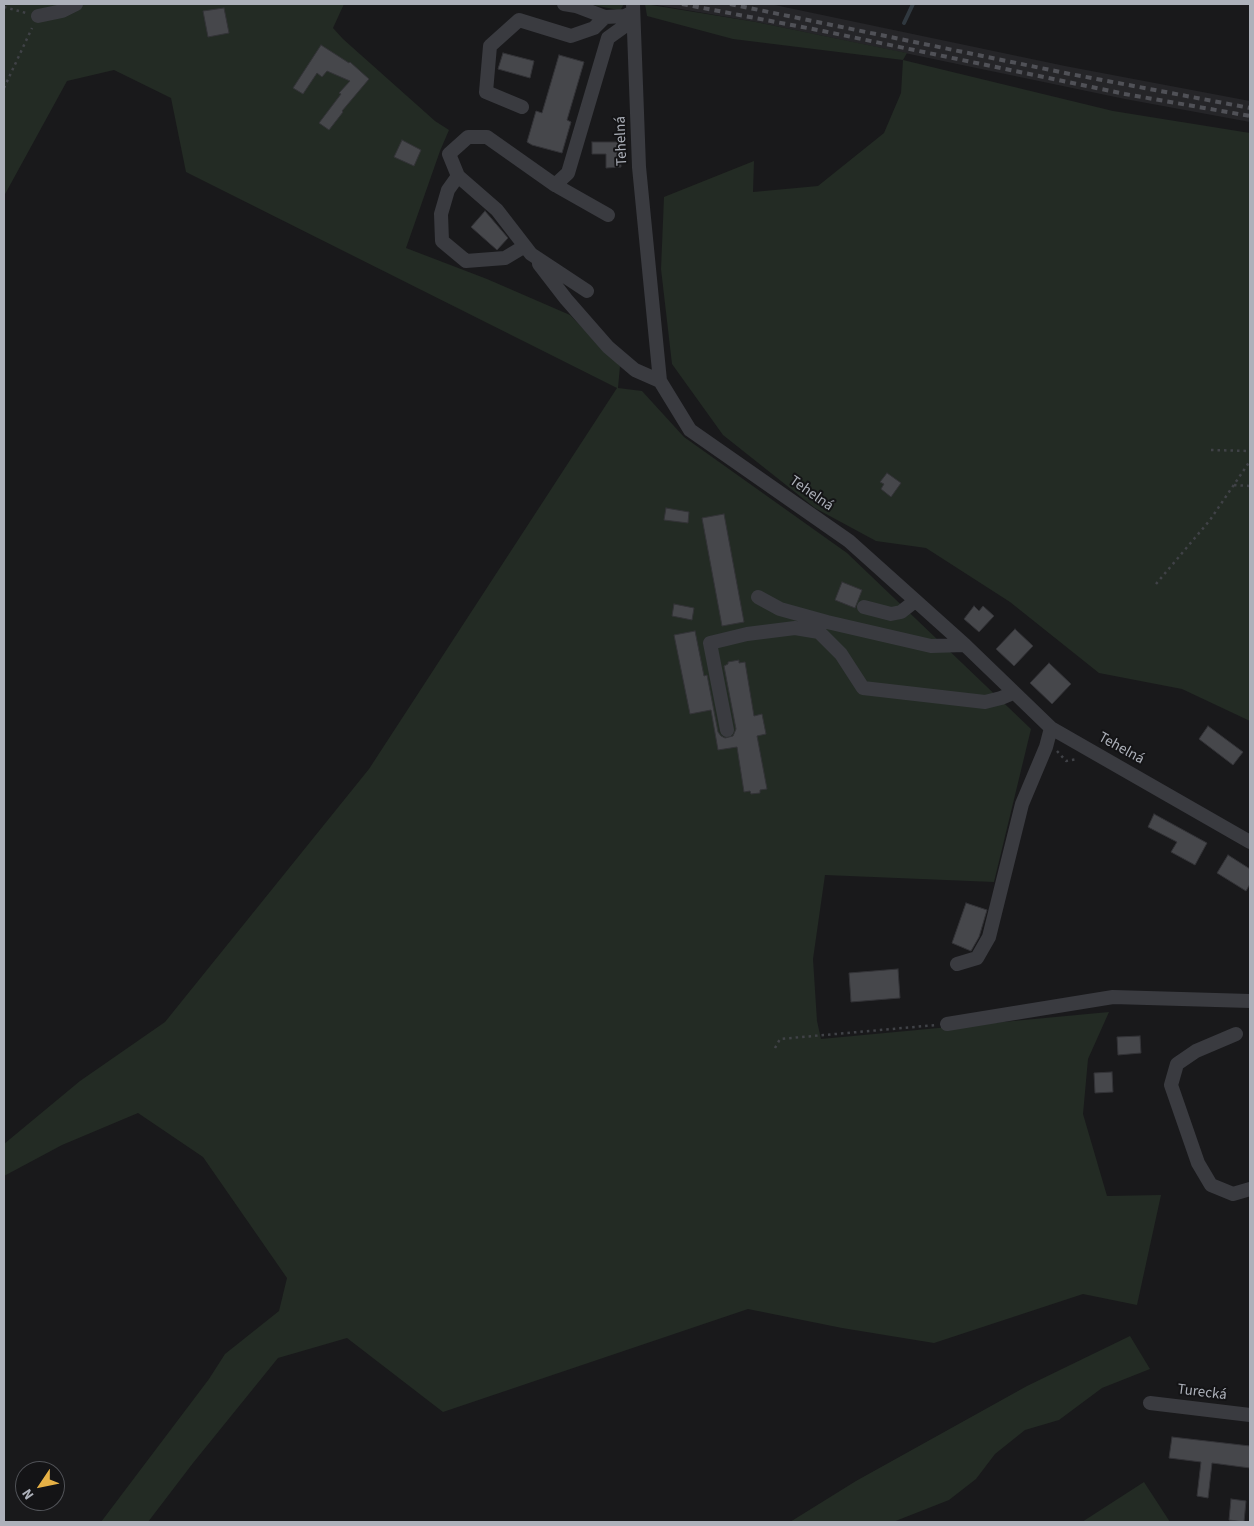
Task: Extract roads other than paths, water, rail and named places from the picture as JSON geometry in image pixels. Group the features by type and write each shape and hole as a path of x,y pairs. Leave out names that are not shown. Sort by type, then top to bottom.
{"street":[{"path":"38,16 62,11 76,4"},
{"path":"564,4 576,6 605,17 625,16 633,12"},
{"path":"555,185 568,173 608,38 633,12"},
{"name":"Tehelná","path":"633,12 639,167 660,381 690,430 849,541 965,645 1013,693 1052,728 1250,842"},
{"path":"522,107 486,92 490,46 519,20 571,36 594,28 605,17"},
{"path":"608,215 555,185 487,137 468,137 449,154 458,176 497,210 566,299 608,347 635,370 660,381"},
{"path":"458,176 448,190 441,214 442,241 466,262 505,258 528,250"},
{"path":"528,250 587,291"},
{"path":"758,597 780,609 931,646 965,645"},
{"path":"864,607 890,614 901,612 915,601"},
{"path":"727,730 710,643 756,633 795,628 819,632 840,654 864,688 985,702 1013,693"},
{"path":"957,964 976,958 988,937 1022,804 1052,728"},
{"path":"947,1024 1113,997 1250,1001"},
{"path":"1236,1034 1196,1051 1177,1064 1171,1085 1198,1163 1211,1185 1233,1194 1250,1189"},
{"name":"Turecká","path":"1150,1403 1250,1415"}],"waterway":[{"path":"904,23 913,4"}],"railway":[{"path":"682,4 823,31 1125,94 1250,116"},
{"path":"730,4 1065,73 1250,108"}]}
